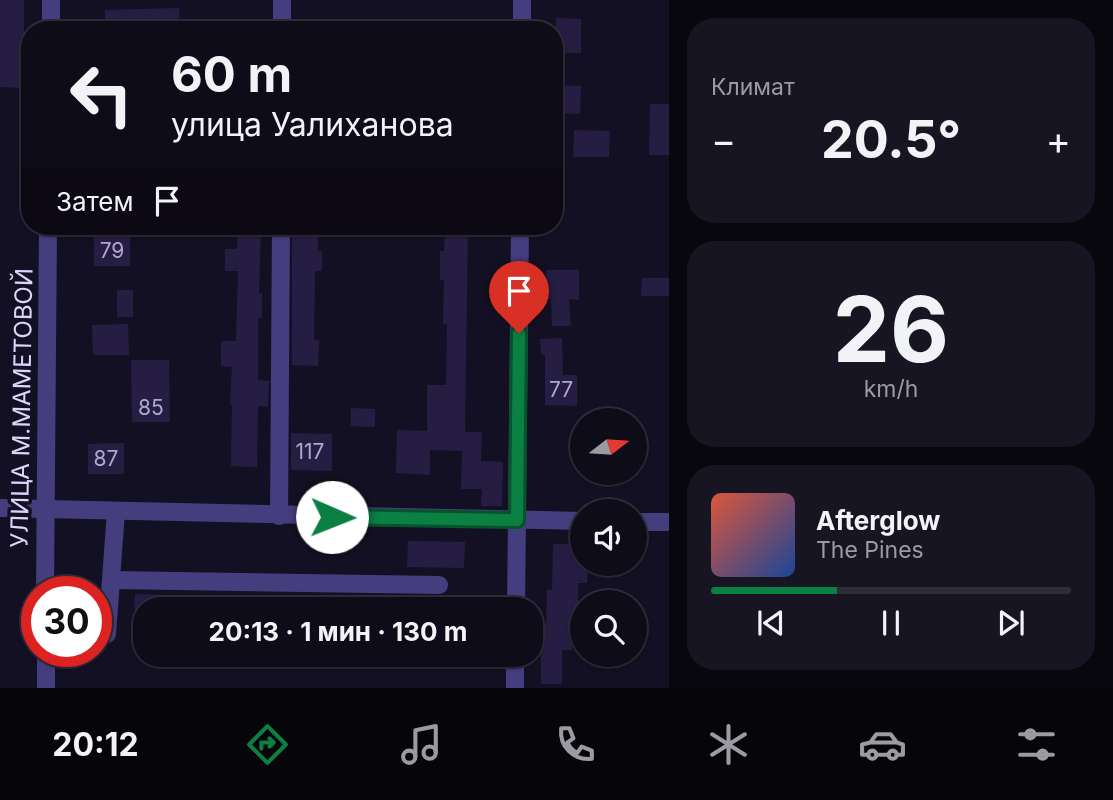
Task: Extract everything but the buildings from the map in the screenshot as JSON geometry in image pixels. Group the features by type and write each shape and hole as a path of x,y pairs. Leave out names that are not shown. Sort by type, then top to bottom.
{"street":[{"path":"51,0 51,21"},
{"path":"282,0 282,21"},
{"path":"522,0 522,21"},
{"name":"УЛИЦА М.МАМЕТОВОЙ","path":"46,576 48,235"},
{"path":"279,516 281,235"},
{"path":"516,597 520,235"},
{"path":"0,508 570,521"},
{"path":"112,589 116,511"},
{"path":"647,522 668,522"},
{"path":"113,580 439,585"},
{"path":"46,667 46,688"},
{"path":"515,667 515,688"}],"route":[{"path":"332,517 517,520 519,333"}]}
